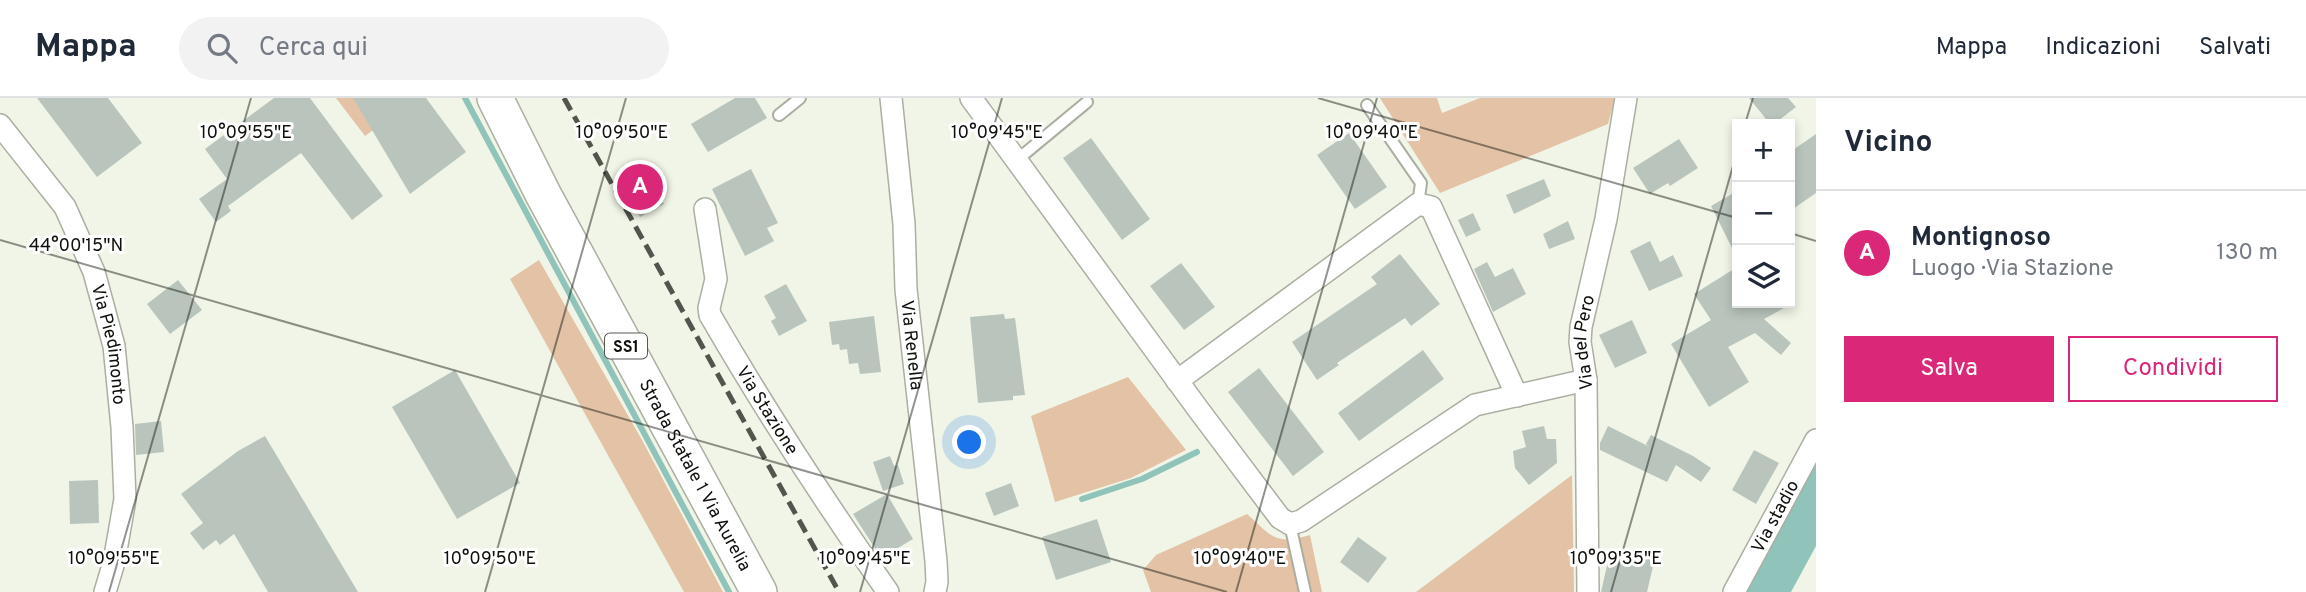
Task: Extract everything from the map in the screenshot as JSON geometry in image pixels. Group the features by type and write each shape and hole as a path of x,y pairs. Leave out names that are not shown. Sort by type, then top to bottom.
{"main road":[{"name":"Strada Statale 1 Via Aurelia","path":"495,98 543,194 760,592"}],"street":[{"name":"Via Renella","path":"891,98 904,224 906,289 936,561 935,592"},
{"path":"971,98 1177,381 1280,518 1290,524 1301,521 1475,405 1586,380"},
{"name":"Via del Pero","path":"1588,592 1586,380 1580,342 1581,327 1601,241 1626,98"},
{"name":"Via Piedimonto","path":"0,125 65,207 94,272 114,346 122,427 125,499 114,562 105,592"},
{"path":"1177,381 1418,204 1430,207 1517,396"},
{"name":"Via Stazione","path":"705,209 716,279 709,308 710,315 749,383 888,592"},
{"name":"Via stadio","path":"1734,592 1816,440"}],"lane":[{"path":"779,116 800,98"},
{"path":"1017,160 1087,102"},
{"path":"1367,105 1421,183 1418,204"},
{"path":"1290,524 1305,592"}],"shaded area":[{"path":"336,98 416,98 365,136"},
{"path":"1380,98 1437,98 1442,113 1480,98 1615,98 1608,124 1440,193"},
{"path":"539,260 642,440 723,592 684,592 510,279"},
{"path":"1128,377 1186,450 1131,478 1055,502 1031,416"},
{"path":"1572,475 1574,592 1416,592"},
{"path":"1247,514 1274,537 1288,539 1310,535 1322,592 1151,592 1143,570 1156,555"}],"water":[{"path":"1816,460 1816,546 1791,592 1743,592"}],"building":[{"path":"37,98 108,98 142,143 97,177"},
{"path":"274,98 310,98 383,196 352,220 301,153 228,206 231,211 216,222 199,199 227,179 205,149"},
{"path":"353,98 426,98 466,152 410,194"},
{"path":"735,98 755,98 767,118 708,152 691,124"},
{"path":"1749,98 1788,98 1796,107 1780,119 1766,119"},
{"path":"1349,133 1387,187 1355,209 1317,155"},
{"path":"1816,134 1816,193 1795,208 1795,182 1795,149"},
{"path":"1091,138 1150,219 1122,240 1063,158"},
{"path":"1679,139 1698,168 1670,186 1668,183 1650,194 1633,168"},
{"path":"643,164 664,204 640,217 618,177"},
{"path":"751,169 778,223 767,228 774,241 745,256 712,189"},
{"path":"1544,179 1551,196 1514,214 1506,195"},
{"path":"1732,194 1732,248 1711,206"},
{"path":"1473,213 1481,230 1466,237 1458,220"},
{"path":"1568,221 1575,239 1549,249 1543,234"},
{"path":"1650,241 1660,262 1673,255 1683,276 1649,291 1630,251"},
{"path":"1400,254 1440,304 1411,326 1405,318 1337,363 1339,365 1317,380 1292,342 1377,284 1371,277"},
{"path":"1487,262 1495,277 1513,268 1526,294 1493,312 1474,269"},
{"path":"1181,263 1215,307 1184,330 1150,286"},
{"path":"1732,270 1732,308 1784,308 1764,319 1791,343 1781,355 1755,333 1728,347 1749,382 1709,407 1671,344 1711,320 1694,294"},
{"path":"178,280 202,310 170,334 147,304"},
{"path":"786,284 807,321 779,336 771,321 776,318 764,296"},
{"path":"1004,314 1005,319 1015,318 1025,395 1013,396 1013,400 978,403 970,317"},
{"path":"874,316 881,372 860,374 858,363 849,364 847,349 840,350 839,344 832,345 829,322"},
{"path":"1632,320 1647,353 1615,368 1599,335"},
{"path":"1423,350 1444,379 1359,441 1338,413"},
{"path":"1259,368 1324,452 1293,476 1228,392"},
{"path":"455,370 520,483 457,519 392,407"},
{"path":"161,421 164,452 136,455 135,424"},
{"path":"1544,426 1547,439 1556,439 1557,463 1529,485 1515,468 1513,451 1526,447 1522,431"},
{"path":"1608,426 1648,446 1646,444 1651,435 1711,468 1701,482 1676,465 1667,482 1600,450 1600,443"},
{"path":"265,436 358,592 268,592 234,534 220,545 216,540 203,550 190,533 203,523 181,494 238,451"},
{"path":"1754,450 1779,463 1756,504 1732,490"},
{"path":"890,456 894,466 898,465 904,484 883,491 873,462"},
{"path":"98,480 99,523 70,524 69,481"},
{"path":"1011,483 1019,506 994,516 985,493"},
{"path":"887,494 913,539 881,558 853,514"},
{"path":"1097,519 1111,562 1056,580 1042,537"},
{"path":"1358,537 1387,558 1368,583 1340,562"},
{"path":"1611,548 1655,558 1647,592 1601,592"}],"waterway":[{"path":"465,98 729,592"},
{"path":"1082,499 1142,479 1197,452"}],"railway":[{"path":"564,98 839,592"}],"place":[{"name":"Montignoso","path":"640,187"}]}
